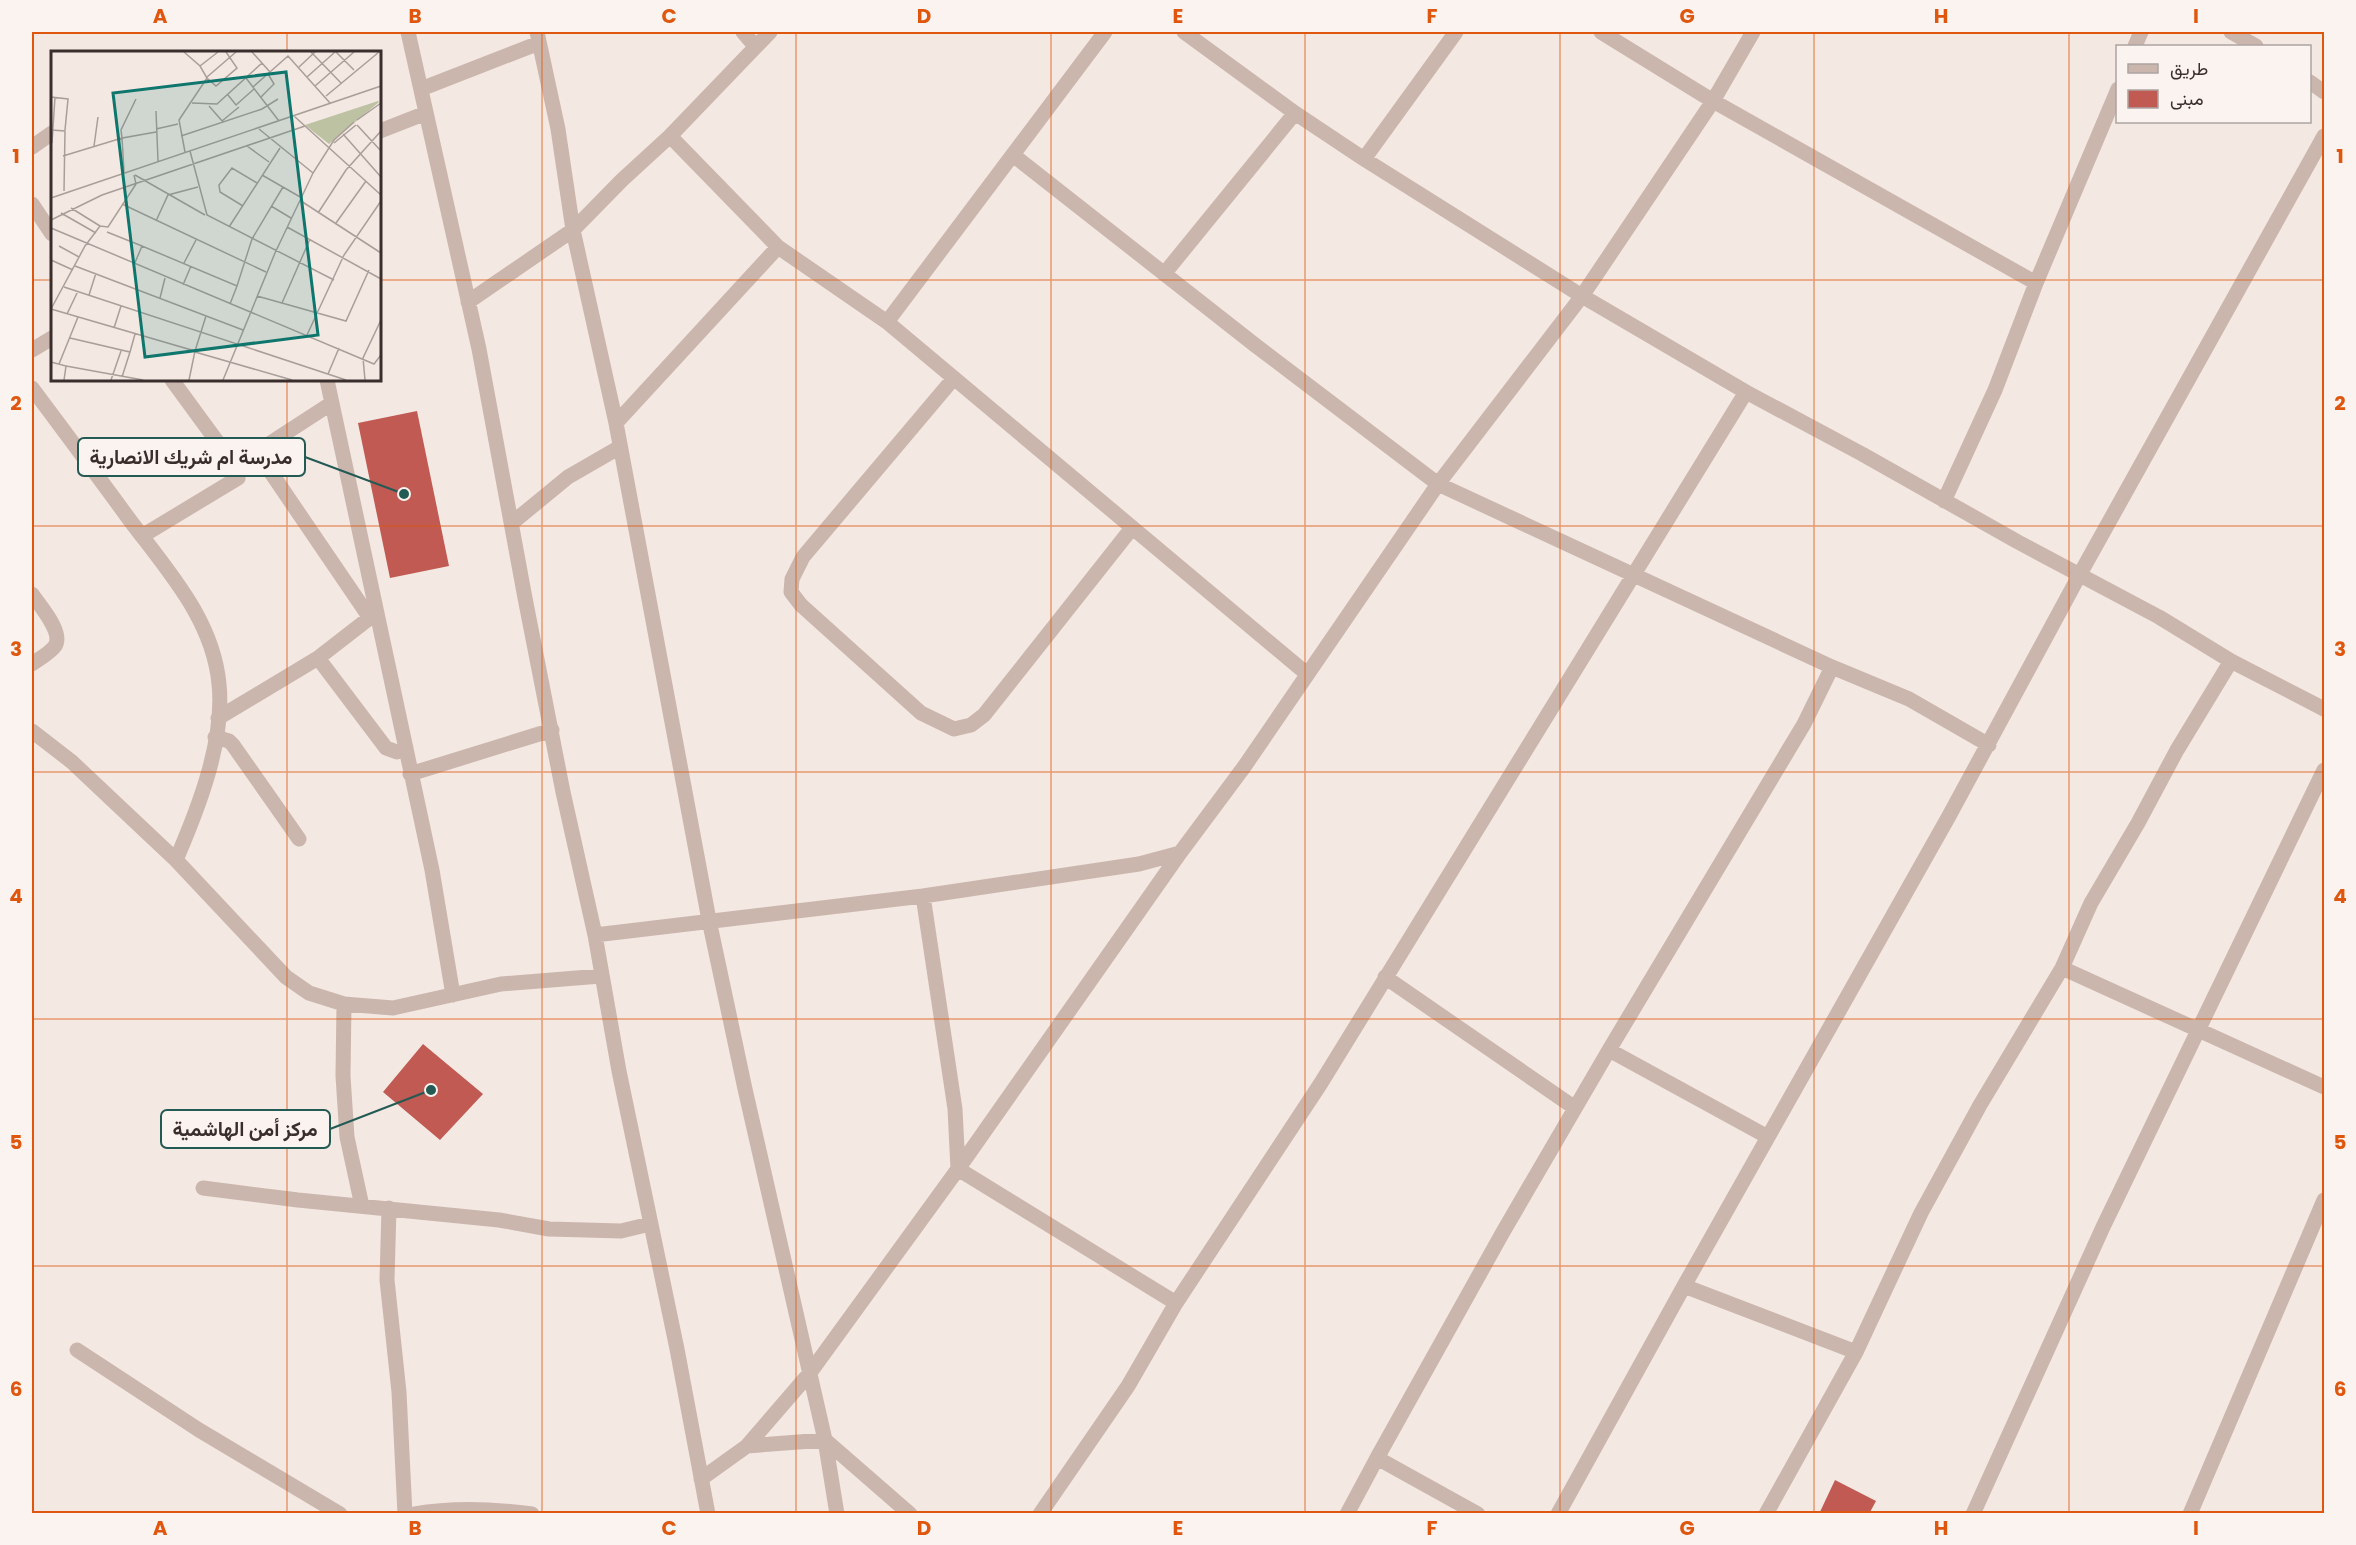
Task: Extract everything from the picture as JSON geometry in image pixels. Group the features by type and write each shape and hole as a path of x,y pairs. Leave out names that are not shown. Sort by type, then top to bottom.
{"street":[{"path":"408,32 468,302 708,1514"},
{"path":"742,32 755,46"},
{"path":"468,302 573,230 622,180 670,136 770,32"},
{"path":"887,322 1105,32"},
{"path":"1184,32 1295,113 1364,159 1582,296 1746,392 2159,617 2230,661 2325,709"},
{"path":"1364,159 1456,32"},
{"path":"1601,32 1713,101 2036,284"},
{"path":"701,1479 747,1446 809,1374 958,1169 1180,853 1244,767 1438,484 1582,296 1713,101 1753,32"},
{"path":"2231,32 2254,45"},
{"path":"421,89 538,37 558,129 573,230 616,423 710,920 825,1440 837,1514"},
{"path":"2311,82 2325,92"},
{"path":"1944,501 1995,390 2036,284 2116,94"},
{"path":"381,131 426,112"},
{"path":"1164,274 1295,113"},
{"path":"32,147 51,134"},
{"path":"670,136 778,247 887,322 1307,674"},
{"path":"1558,1514 1989,745 2080,574 2325,136"},
{"path":"1013,155 1438,484 1832,667 1909,699 1989,745"},
{"path":"32,204 51,232"},
{"path":"616,423 778,247"},
{"path":"32,350 51,339"},
{"path":"954,378 803,557 792,579 791,592 801,605 921,713 954,729 971,725 984,715 1132,528"},
{"path":"142,536 235,481 238,474 235,466 173,381"},
{"path":"327,381 373,615 406,748 432,870 453,995"},
{"path":"32,388 196,610 209,638 220,686 218,718 200,805 176,860"},
{"path":"1040,1514 1128,1386 1176,1303 1315,1092 1746,392"},
{"path":"235,466 332,403"},
{"path":"512,523 568,477 620,447"},
{"path":"257,452 373,615"},
{"path":"32,594 56,629 57,635 56,645 32,664"},
{"path":"218,718 318,658 373,615"},
{"path":"318,658 386,748 397,752 406,748"},
{"path":"1766,1514 1856,1352 1927,1203 1980,1105 2062,968 2091,903 2230,661"},
{"path":"1347,1514 1575,1108 1804,724 1832,667"},
{"path":"410,774 552,730"},
{"path":"32,731 72,762 176,860 286,978 309,993 344,1004 393,1008 501,984 601,976"},
{"path":"215,737 229,741 233,745 298,839"},
{"path":"1972,1514 2103,1227 2325,770"},
{"path":"595,935 923,896 1139,864 1180,853"},
{"path":"923,896 955,1109 958,1169"},
{"path":"2062,968 2325,1087"},
{"path":"1385,977 1575,1108"},
{"path":"344,1004 343,1076 347,1137 362,1206"},
{"path":"1609,1050 1768,1137"},
{"path":"958,1169 1176,1303"},
{"path":"203,1188 498,1220 549,1229 621,1231 650,1224"},
{"path":"2190,1514 2325,1200"},
{"path":"389,1208 387,1280 399,1392 405,1514"},
{"path":"1684,1286 1856,1352"},
{"path":"77,1350 207,1436 340,1514"},
{"path":"747,1446 825,1440 910,1514"},
{"path":"1377,1458 1478,1514"},
{"path":"415,1514 464,1510 505,1510 532,1514"}],"building":[{"path":"417,411 449,566 390,578 358,423"},
{"path":"423,1044 483,1094 440,1140 383,1092"},
{"path":"1835,1480 1876,1501 1869,1514 1819,1514"}],"place":[{"name":"مدرسة ام شريك الانصارية","path":"404,494"},
{"name":"مركز أمن الهاشمية","path":"431,1090"}]}
